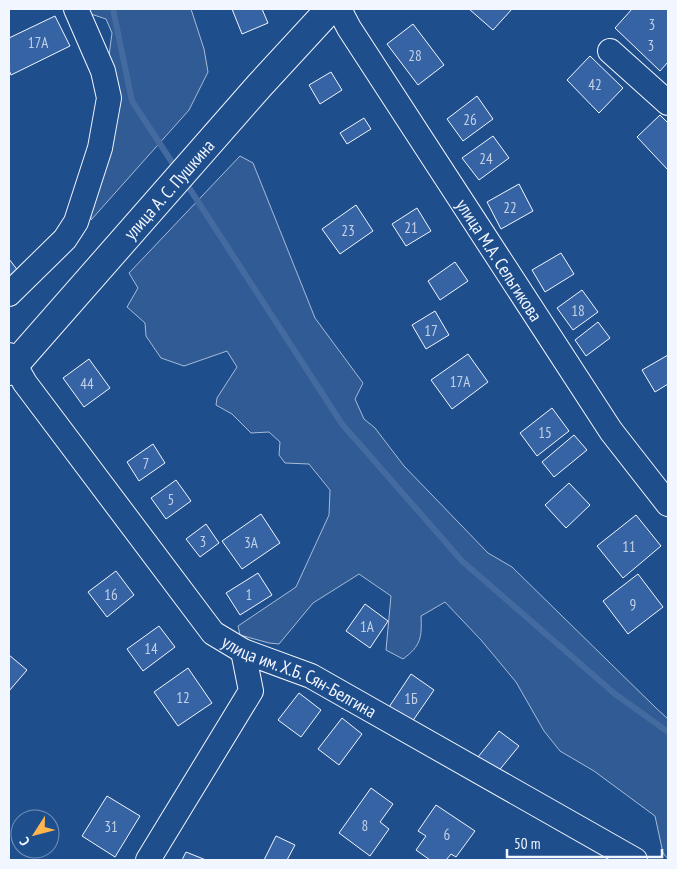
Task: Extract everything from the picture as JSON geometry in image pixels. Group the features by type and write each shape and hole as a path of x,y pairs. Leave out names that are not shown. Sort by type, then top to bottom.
{"main road":[{"name":"улица А. С. Пушкина","path":"10,364 330,9"}],"street":[{"path":"9,294 65,239 76,222 100,148 109,98 103,71 76,9"},
{"name":"улица М.А. Сельгикова","path":"339,9 349,28 611,431 668,504"},
{"path":"610,51 668,103"},
{"name":"улица им. Х.Б. Сян-Белгина","path":"10,364 213,633 243,650 311,676 635,860"},
{"path":"148,860 251,691 243,650"}],"shaded area":[{"path":"86,9 191,9 204,49 208,72 189,110 91,220 90,198 112,33 106,19 88,13"},
{"path":"240,156 253,163 315,318 363,383 355,399 364,419 375,428 404,466 488,553 512,567 668,719 668,859 663,853 655,816 594,771 560,751 544,731 516,682 481,640 445,602 421,616 421,630 417,645 403,659 386,650 391,596 359,574 313,603 279,644 240,635 238,626 296,587 329,515 330,490 309,464 285,463 279,455 280,442 269,432 251,433 232,414 216,405 217,398 237,367 227,351 184,366 161,358 146,336 145,323 127,307 138,288 129,273"}],"building":[{"path":"232,9 262,9 268,23 242,34"},
{"path":"469,9 512,9 493,30"},
{"path":"632,9 668,9 668,62 660,71 615,28"},
{"path":"55,16 70,46 11,75 9,70 9,38"},
{"path":"413,24 444,65 418,85 387,44"},
{"path":"590,56 623,88 599,113 567,80"},
{"path":"331,72 342,90 320,104 309,85"},
{"path":"477,96 493,119 463,141 447,119"},
{"path":"660,115 668,123 668,170 637,137"},
{"path":"364,118 371,129 347,144 340,133"},
{"path":"493,136 509,158 479,180 462,158"},
{"path":"519,184 533,211 501,229 487,202"},
{"path":"356,205 373,231 340,254 322,229"},
{"path":"417,208 431,231 406,246 392,224"},
{"path":"561,253 574,274 545,292 532,270"},
{"path":"9,259 19,272 9,280"},
{"path":"455,262 468,281 440,300 428,281"},
{"path":"582,290 598,312 573,330 557,308"},
{"path":"435,311 449,335 426,349 412,325"},
{"path":"598,322 610,338 586,356 575,340"},
{"path":"468,354 488,382 452,409 431,380"},
{"path":"668,355 668,384 655,392 642,370"},
{"path":"89,359 110,388 84,407 63,378"},
{"path":"552,408 569,431 537,456 520,433"},
{"path":"574,435 587,450 554,477 542,462"},
{"path":"153,444 165,463 139,481 127,462"},
{"path":"176,480 191,501 166,519 151,498"},
{"path":"569,483 590,505 566,528 545,505"},
{"path":"261,514 280,543 242,569 222,541"},
{"path":"636,515 661,546 623,578 597,546"},
{"path":"206,524 219,543 200,557 186,539"},
{"path":"116,571 134,595 107,617 88,592"},
{"path":"258,573 272,595 240,615 226,593"},
{"path":"638,574 663,607 628,634 603,601"},
{"path":"365,604 388,621 370,648 346,631"},
{"path":"159,626 175,647 143,671 127,649"},
{"path":"9,655 27,670 9,691"},
{"path":"188,668 212,703 178,726 154,692"},
{"path":"411,674 434,690 412,722 389,707"},
{"path":"299,693 321,710 301,737 278,720"},
{"path":"342,718 362,734 339,765 318,749"},
{"path":"499,731 519,746 497,773 478,757"},
{"path":"371,788 393,804 380,822 389,829 370,856 339,833"},
{"path":"107,796 140,816 115,857 82,836"},
{"path":"436,805 475,831 456,857 451,854 446,860 430,860 416,850 426,836 418,831"},
{"path":"276,836 295,845 287,860 264,860"},
{"path":"186,852 206,860 182,860"}],"waterway":[{"path":"113,9 132,101 177,170"},
{"path":"184,180 342,424 462,561 615,694 668,732"}]}
